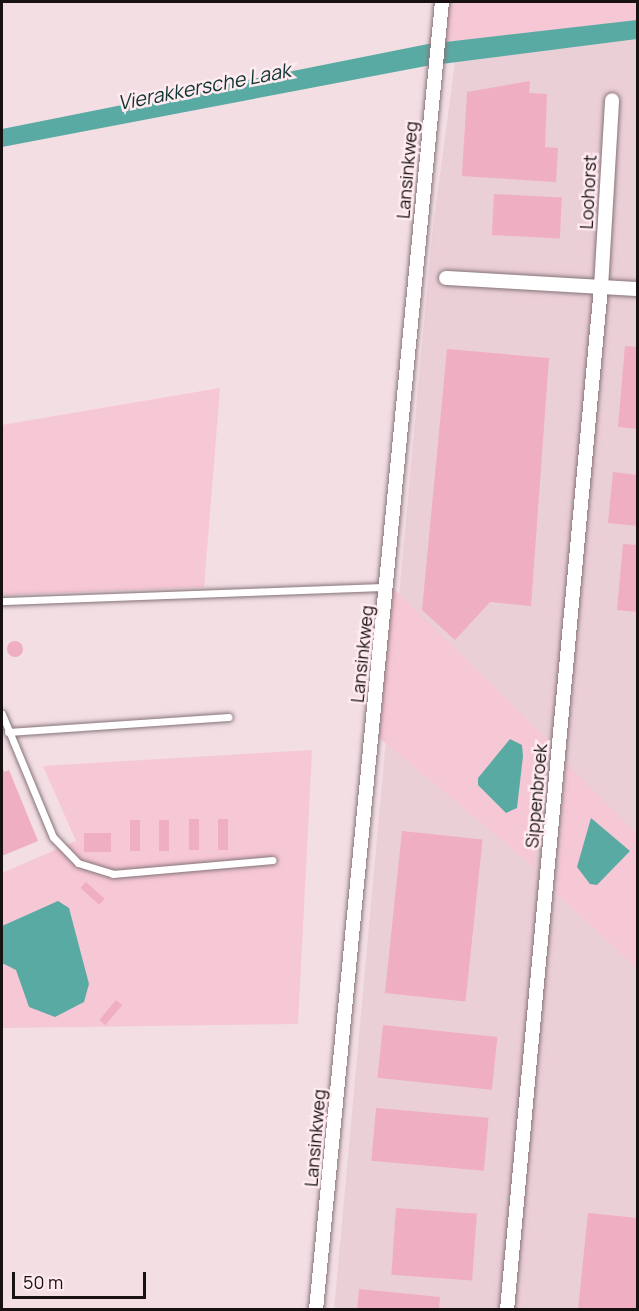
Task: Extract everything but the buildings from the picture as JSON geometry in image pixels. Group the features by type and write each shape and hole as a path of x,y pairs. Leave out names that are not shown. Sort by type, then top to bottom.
{"street":[{"name":"Lansinkweg","path":"316,1310 436,38 442,2"},
{"name":"Loohorst","path":"601,286 612,100"},
{"path":"446,278 638,289"},
{"name":"Sippenbroek","path":"507,1310 601,286"}],"lane":[{"path":"2,601 386,587"},
{"path":"2,714 53,837 78,863 113,874 272,861"},
{"path":"8,732 228,717"}],"shaded area":[{"path":"438,2 637,2 637,20 428,44"},
{"path":"463,2 637,2 637,1309 334,1310 432,235"},
{"path":"220,388 204,587 2,595 2,425"},
{"path":"391,586 547,739 534,867 377,736"},
{"path":"312,750 298,1024 2,1028 2,873 76,841 43,766"},
{"path":"567,764 637,834 637,969 557,894"}],"water":[{"path":"637,20 637,39 426,66 2,147 2,129 428,44"},
{"path":"510,739 522,745 523,756 517,808 506,813 478,785 478,778"},
{"path":"591,818 630,851 597,885 590,884 577,867"},
{"path":"58,901 69,908 89,984 84,1002 55,1017 29,1007 16,970 2,963 2,926"}],"water label":[{"name":"Vierakkersche Laak","path":"204,86"}]}
